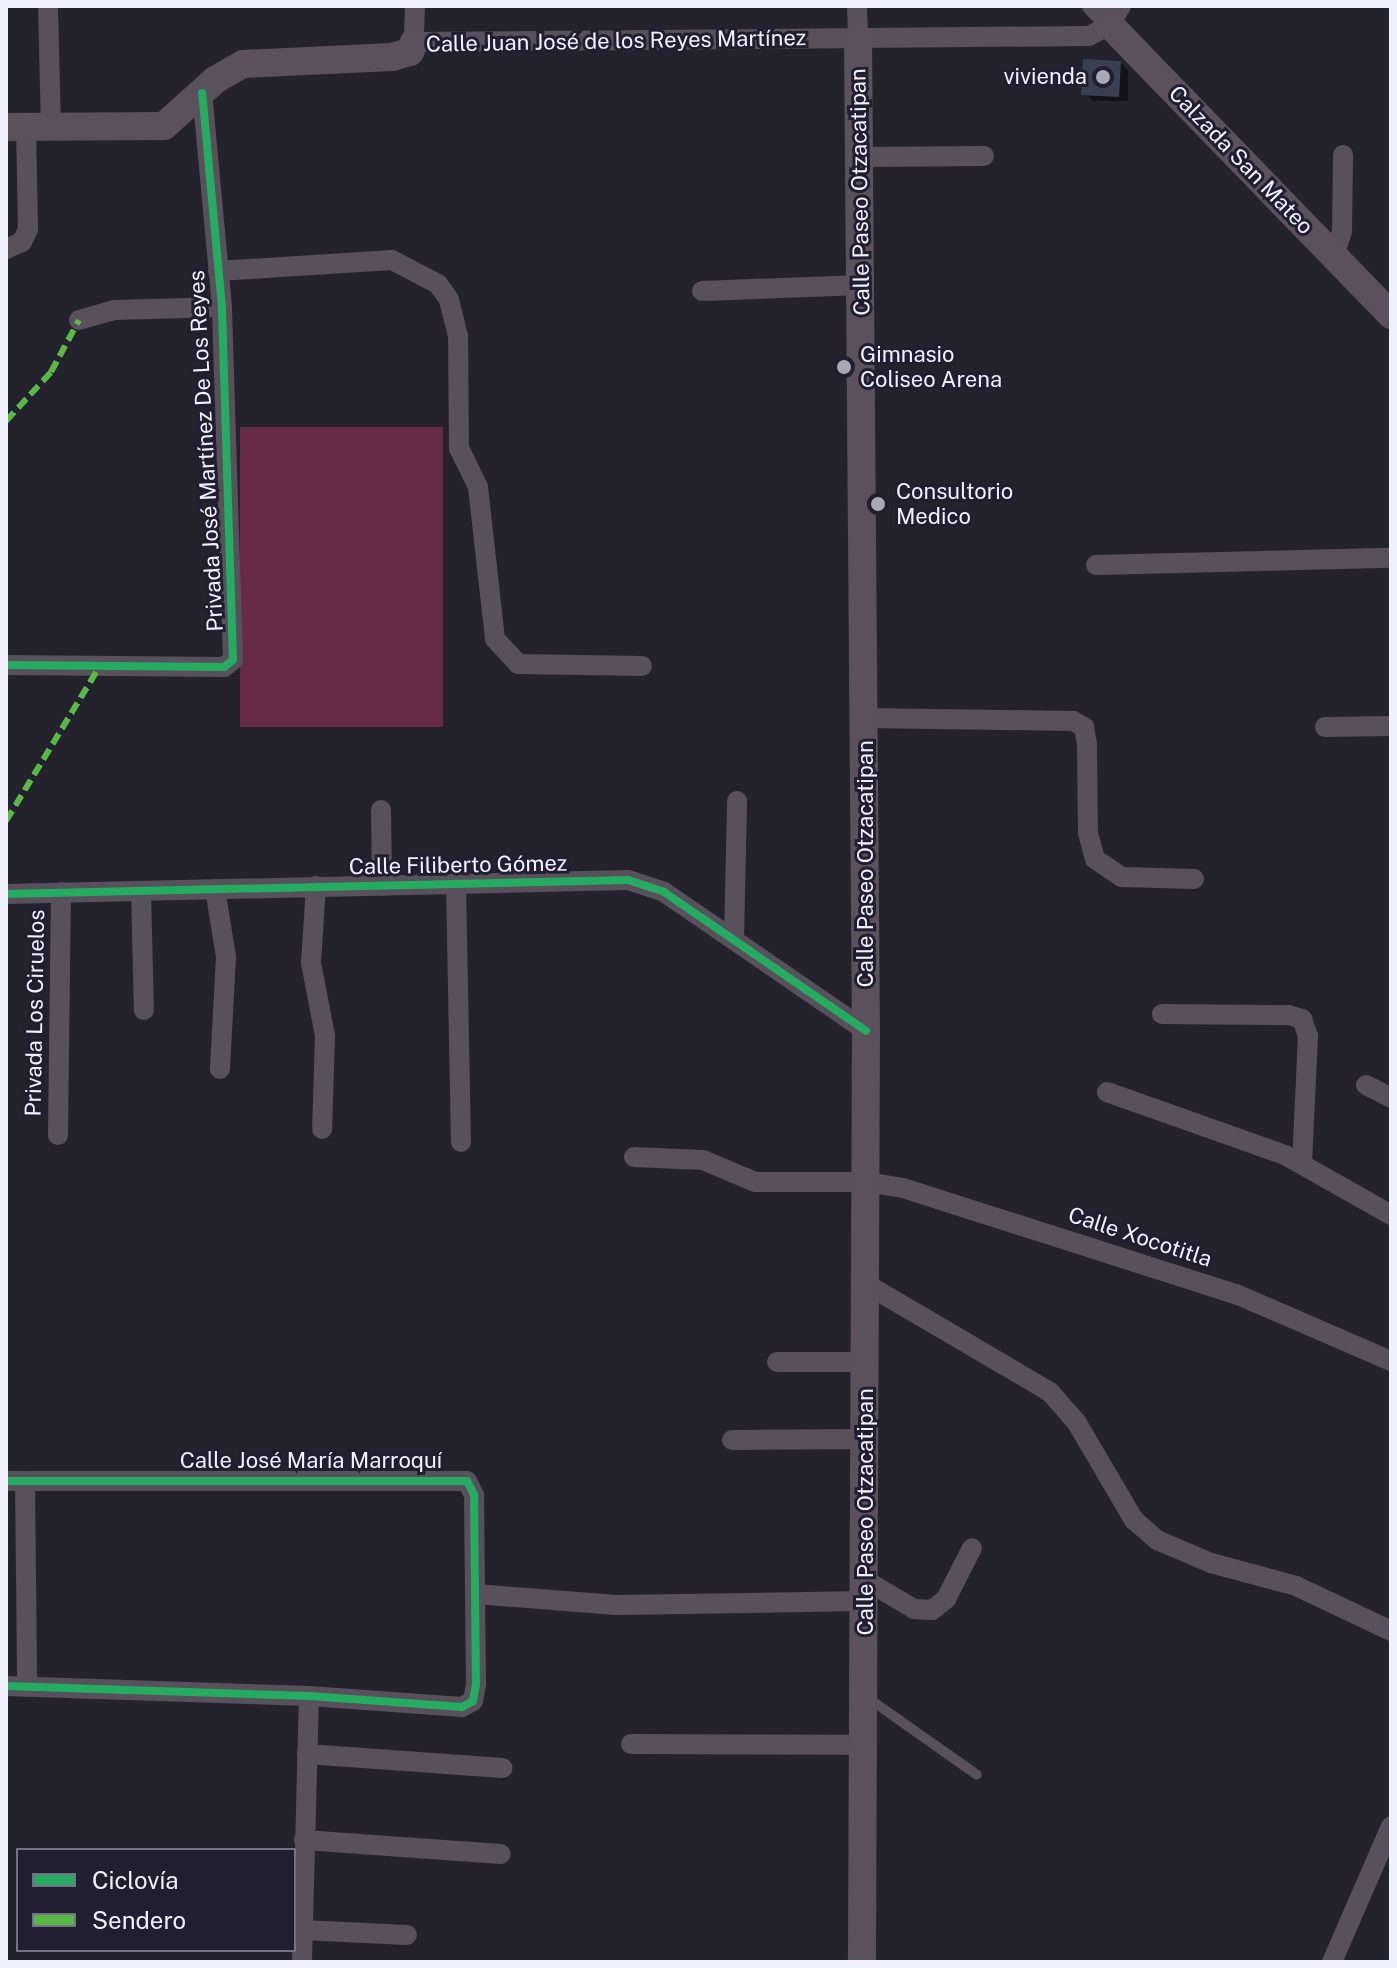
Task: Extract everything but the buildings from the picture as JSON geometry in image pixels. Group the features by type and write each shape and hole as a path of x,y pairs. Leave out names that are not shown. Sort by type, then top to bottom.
{"main road":[{"name":"Calzada San Mateo","path":"1107,12 1334,256 1388,303"},
{"name":"Calle Paseo Otzacatipan","path":"858,38 866,1031 862,1962"},
{"name":"Calle Juan José de los Reyes Martínez","path":"28,127 164,126 202,93 243,64 392,57 410,52 414,42"}],"street":[{"path":"6,249 22,242 28,229 28,127 48,6"},
{"path":"414,42 415,6"},
{"name":"Calle Paseo Otzacatipan","path":"857,6 858,38"},
{"name":"Calle Juan José de los Reyes Martínez","path":"414,42 1089,36 1107,12"},
{"name":"Privada José Martínez De Los Reyes","path":"6,665 224,667 231,663 222,307 202,93"},
{"path":"1334,256 1342,231 1343,155"},
{"path":"860,157 984,156"},
{"path":"218,271 392,260 438,284 449,300 458,335 459,448 478,487 495,639 518,664 642,666"},
{"path":"702,291 861,285"},
{"path":"79,320 102,311 222,307"},
{"path":"1096,565 1391,558"},
{"path":"865,718 1073,721 1084,727 1087,744 1088,833 1095,859 1122,877 1194,879"},
{"path":"1325,727 1391,726"},
{"path":"734,938 737,801"},
{"path":"381,810 382,886"},
{"name":"Calle Filiberto Gómez","path":"6,894 628,880 664,892 866,1031"},
{"path":"456,884 461,1142"},
{"path":"316,886 311,963 325,1036 322,1129"},
{"path":"215,889 226,957 220,1069"},
{"path":"141,891 144,1010"},
{"name":"Privada Los Ciruelos","path":"58,1135 61,892"},
{"path":"1162,1014 1288,1015 1302,1019 1308,1036 1302,1164"},
{"path":"1366,1085 1391,1098"},
{"path":"1107,1092 1302,1164 1391,1215"},
{"name":"Calle Xocotitla","path":"634,1157 703,1160 755,1182 865,1182 961,1205 1236,1294 1391,1361"},
{"path":"866,1284 1058,1399 1134,1520 1157,1540 1211,1563 1296,1586 1391,1631"},
{"path":"777,1362 866,1362"},
{"path":"732,1440 866,1439"},
{"name":"Calle José María Marroquí","path":"16,1481 458,1477 471,1486 474,1495 476,1684 468,1705 309,1696"},
{"path":"16,1481 27,1687"},
{"path":"476,1594 616,1605 865,1590 914,1609 932,1610 946,1599 972,1548"},
{"path":"6,1686 309,1696 302,1962"},
{"path":"631,1744 864,1745"},
{"path":"307,1754 502,1768"},
{"path":"1332,1962 1391,1826"},
{"path":"304,1840 501,1854"},
{"path":"302,1930 407,1935"}],"lane":[{"path":"865,1696 977,1775"}],"shaded area":[{"path":"240,427 443,427 443,727 240,727"}],"marked path":[{"path":"6,421 51,372 79,320"},
{"path":"6,821 100,666"}],"cycle path":[{"path":"6,665 224,667 233,660 222,307 202,93"},
{"path":"6,894 628,880 664,892 866,1031"},
{"path":"6,1481 467,1481 474,1495 476,1684 473,1701 462,1707 309,1696 6,1686"}],"place":[{"name":"vivienda","path":"1103,77"},
{"name":"Gimnasio Coliseo Arena","path":"844,367"},
{"name":"Consultorio Medico","path":"878,504"}]}
